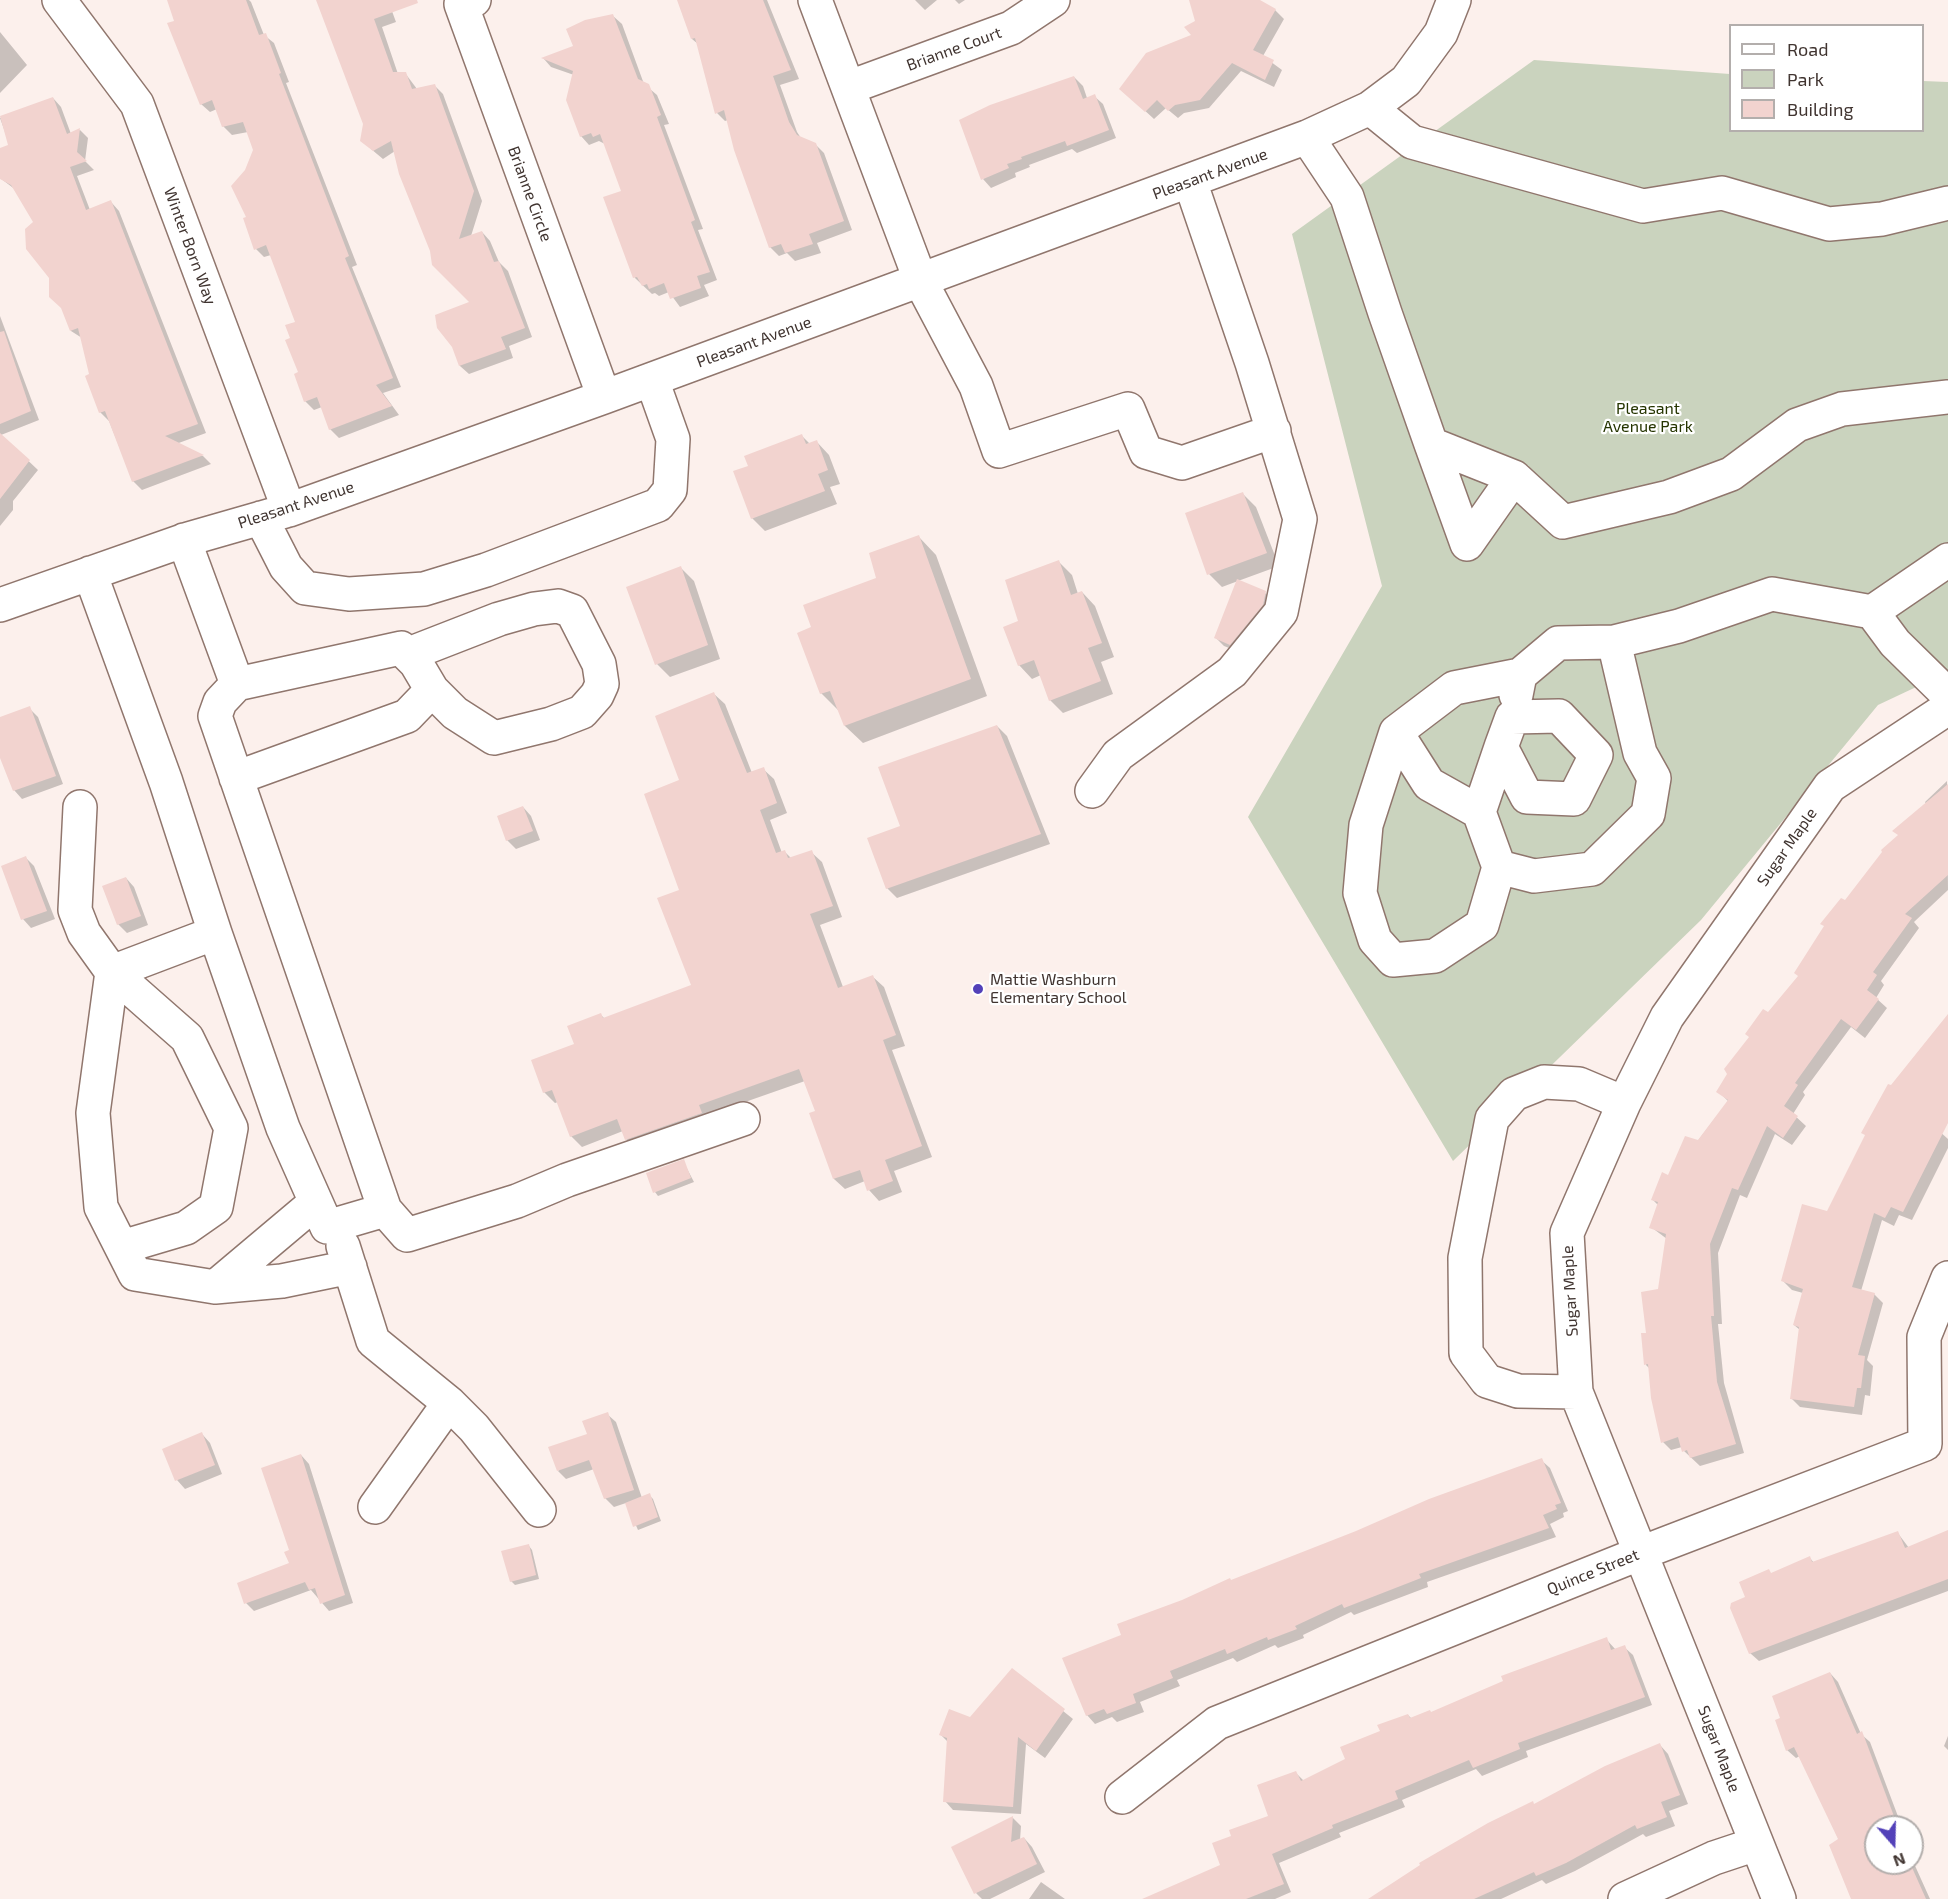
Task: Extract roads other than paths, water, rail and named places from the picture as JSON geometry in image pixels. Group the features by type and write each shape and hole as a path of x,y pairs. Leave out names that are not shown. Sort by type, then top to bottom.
{"street":[{"name":"Winter Born Way","path":"59,0 137,104 275,514 286,567 305,588 349,594 424,590 486,570 658,505 670,490 673,439 652,380"},
{"name":"Brianne Circle","path":"474,0 461,4 604,397"},
{"path":"815,0 850,87 921,282 976,386 999,451 1128,409 1146,452 1182,463 1274,431"},
{"name":"Brianne Court","path":"850,87 1011,28 1053,0"},
{"name":"Pleasant Avenue","path":"0,605 184,540 275,514 652,380 1307,137 1370,108 1406,81 1441,33 1454,0"},
{"path":"1370,108 1412,142 1643,206 1722,193 1829,224 1882,219 1948,203"},
{"path":"1307,137 1347,197 1467,543 1514,477"},
{"path":"1092,791 1118,754 1232,672 1281,612 1300,519 1274,431 1190,181"},
{"path":"1431,444 1514,477 1563,522 1669,497 1731,474 1797,425 1842,409 1948,398"},
{"path":"184,540 237,684"},
{"path":"1872,612 1948,560"},
{"path":"90,573 166,782 215,933 283,1128 326,1213 350,1267 373,1341 449,1403 492,1448 539,1510"},
{"path":"1520,675 1506,732 1479,812 1499,867 1482,925 1435,957 1393,960 1375,940 1360,892 1366,825 1396,732 1454,688 1520,675 1558,643 1614,642 1679,626 1772,594 1872,612 1895,643 1948,695"},
{"path":"409,654 499,620 534,609 558,606 572,611 599,664 602,684 597,695 582,712 551,724 494,738 455,713 432,690 409,654 401,648 237,684 220,702 215,716 385,1210 407,1235 517,1201 567,1179 743,1119"},
{"path":"1499,867 1534,876 1592,869 1648,814 1654,778 1640,753 1614,642"},
{"path":"236,778 407,716 432,690"},
{"name":"Sugar Maple","path":"1779,1899 1576,1392 1567,1233 1624,1103 1667,1017 1830,786 1948,708"},
{"path":"1506,732 1559,716 1596,755 1640,753"},
{"path":"1396,732 1429,784 1479,812"},
{"path":"1506,732 1527,797 1574,799 1596,755"},
{"path":"80,807 75,910 84,933 112,972 187,1038 231,1128 216,1207 186,1228 122,1247"},
{"path":"112,972 215,933"},
{"path":"112,972 93,1113 101,1207 135,1274 215,1287 282,1281 350,1267"},
{"path":"1576,1392 1518,1390 1487,1381 1466,1353 1465,1258 1492,1119 1514,1094 1544,1082 1579,1084 1624,1103"},
{"path":"215,1287 326,1213 385,1210"},
{"name":"Quince Street","path":"1122,1797 1216,1723 1641,1552 1925,1444 1924,1337 1948,1278"},
{"path":"375,1507 449,1403"},
{"path":"1625,1899 1714,1858 1756,1844"}],"place":[{"name":"Mattie Washburn Elementary School","path":"978,989"}],"park label":[{"name":"Pleasant Avenue Park","path":"1648,418"}]}
